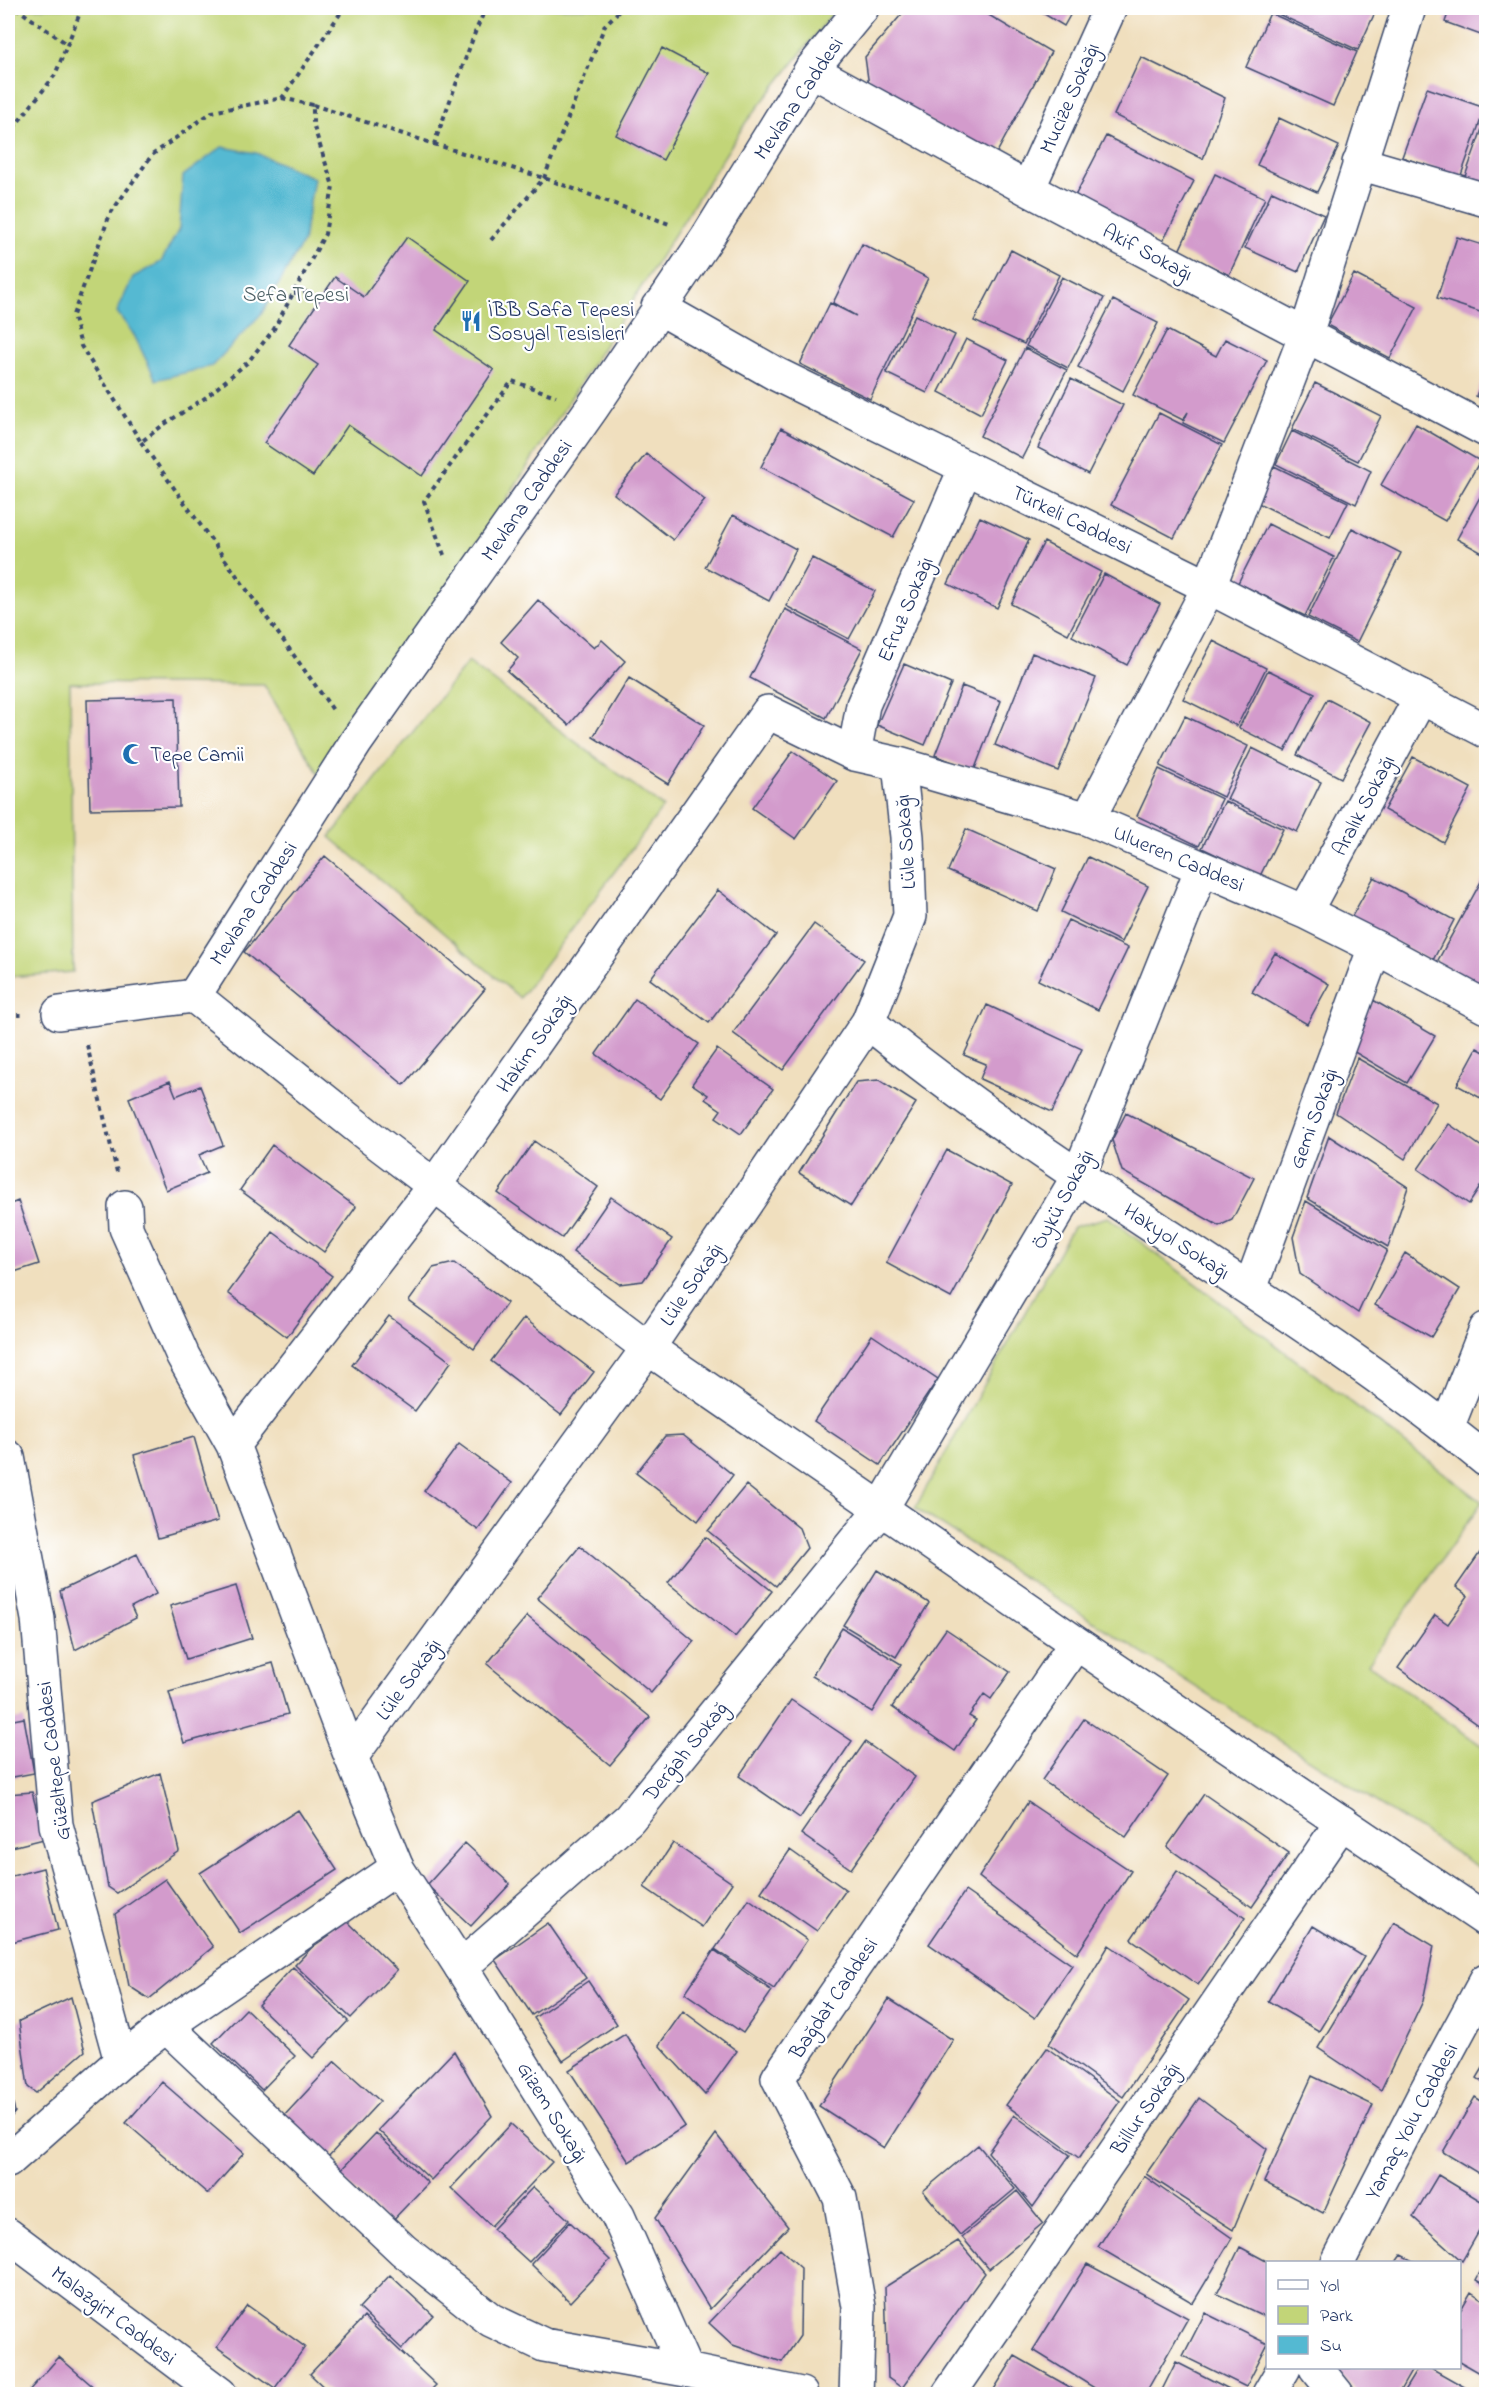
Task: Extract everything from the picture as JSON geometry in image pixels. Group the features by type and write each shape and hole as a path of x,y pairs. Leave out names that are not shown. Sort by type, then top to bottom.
{"street":[{"name":"Mevlana Caddesi","path":"194,996 356,742 592,408 707,238 811,70 862,8"},
{"name":"Mucize Sokağı","path":"1028,189 1110,8"},
{"path":"1088,819 1209,587 1306,334 1408,8"},
{"name":"Akif Sokağı","path":"811,70 1028,189 1486,430"},
{"path":"1359,163 1486,200"},
{"name":"Türkeli Caddesi","path":"658,308 776,374 1209,587 1486,731"},
{"name":"Efruz Sokağı","path":"854,754 863,705 966,467"},
{"name":"Aralık Sokağı","path":"1305,912 1420,698"},
{"name":"Hakim Sokağı","path":"233,1445 434,1186 768,712 854,754"},
{"name":"Ulueren Caddesi","path":"854,754 899,764 1088,819 1305,912 1376,947 1486,1007"},
{"name":"Lüle Sokağı","path":"351,1757 648,1348 868,1022 910,916 899,764"},
{"name":"Öykü Sokağı","path":"881,1509 1078,1177 1202,868"},
{"name":"Gemi Sokağı","path":"1250,1289 1376,947"},
{"path":"69,1012 194,996 434,1186 648,1348 1076,1643 1486,1920"},
{"name":"Hakyol Sokağı","path":"868,1022 931,1074 1078,1177 1250,1289 1447,1428 1486,1460"},
{"name":"Gizem Sokağı","path":"125,1208 126,1228 183,1356 233,1445 351,1757 397,1868 618,2216 686,2370"},
{"path":"1447,1428 1486,1329"},
{"name":"Güzeltepe Caddesi","path":"8,1457 38,1620 56,1825 121,2061"},
{"name":"Derğah Sokağ","path":"461,1967 629,1819 881,1509"},
{"name":"Bağdat Caddesi","path":"856,2394 859,2307 840,2198 778,2078 1076,1643"},
{"name":"Billur Sokağı","path":"949,2394 1342,1822"},
{"path":"8,2161 121,2061 166,2026 397,1868"},
{"name":"Yamaç Yolu Caddesi","path":"1339,2261 1486,1980"},
{"path":"166,2026 403,2250 491,2320 544,2344 801,2394"},
{"name":"Malazgirt Caddesi","path":"8,2235 220,2394"},
{"path":"1269,2394 1283,2369"},
{"path":"1318,2369 1337,2394"}],"path":[{"path":"8,11 14,8 67,44"},
{"path":"8,135 54,75 82,8"},
{"path":"282,98 344,8"},
{"path":"434,144 486,8"},
{"path":"491,240 544,178 605,26 622,8"},
{"path":"356,742 141,442 81,346 73,315 110,214 152,155 212,112 282,98 313,105 544,178 707,238"},
{"path":"141,442 205,398 248,362 274,329 325,234 333,186 313,124 313,105"},
{"path":"293,293 311,292"},
{"path":"459,596 424,501 512,381 592,408"},
{"path":"69,1012 125,1208"}],"green space":[{"name":"Sefa Tepesi","path":"8,8 837,8 746,122 508,497 319,774 264,685 70,683 73,972 8,977"},
{"path":"468,662 663,807 520,998 330,837"},
{"path":"1108,1217 1482,1502 1368,1664 1486,1749 1486,1872 915,1508 1073,1227"}],"water":[{"path":"222,147 256,153 314,178 303,242 262,313 212,366 156,380 134,335 117,312 133,277 161,262 179,229 183,176"}],"building":[{"path":"907,8 977,8 1051,52 994,158 869,86 865,57"},
{"path":"1034,8 1074,8 1064,26"},
{"path":"1273,8 1377,8 1358,50 1271,11"},
{"path":"1450,8 1486,8 1486,37 1445,22"},
{"path":"1270,13 1357,52 1333,106 1246,67"},
{"path":"662,48 709,73 663,160 616,135"},
{"path":"1141,57 1225,98 1203,159 1114,115"},
{"path":"1427,88 1485,108 1460,178 1402,157"},
{"path":"1279,118 1339,146 1317,192 1257,165"},
{"path":"1486,118 1486,188 1464,179"},
{"path":"1106,136 1194,181 1162,243 1074,198"},
{"path":"1215,174 1265,198 1229,275 1179,251"},
{"path":"1272,191 1324,215 1298,272 1245,248"},
{"path":"407,237 470,281 436,330 494,370 422,476 348,425 313,476 264,443 318,365 289,345 335,277 364,297"},
{"path":"1457,237 1486,246 1486,314 1437,298"},
{"path":"862,244 928,278 870,399 800,364 830,303 856,316 833,303"},
{"path":"1011,250 1059,275 1024,344 974,321"},
{"path":"1354,274 1417,307 1390,358 1327,325"},
{"path":"1062,277 1104,298 1068,368 1026,346"},
{"path":"1113,300 1158,323 1123,391 1078,367"},
{"path":"915,315 955,335 927,393 886,373"},
{"path":"1167,330 1216,356 1225,339 1267,360 1224,443 1183,423 1188,412 1183,420 1133,395"},
{"path":"966,339 1008,360 981,414 939,392"},
{"path":"1025,348 1067,370 1022,458 980,436"},
{"path":"1486,371 1486,400 1476,396"},
{"path":"1071,379 1123,405 1088,474 1038,448"},
{"path":"1315,383 1381,416 1358,461 1292,429"},
{"path":"1159,413 1222,445 1174,538 1111,505"},
{"path":"1416,424 1480,461 1445,521 1381,485"},
{"path":"781,428 914,499 893,537 761,467"},
{"path":"1292,431 1371,471 1356,504 1276,464"},
{"path":"646,454 705,500 673,540 614,494"},
{"path":"1274,466 1348,502 1330,538 1256,502"},
{"path":"1486,486 1486,555 1457,539"},
{"path":"733,515 796,549 769,601 705,567"},
{"path":"980,517 1029,540 997,608 948,584"},
{"path":"1268,524 1334,557 1305,616 1238,583"},
{"path":"1352,528 1401,553 1357,642 1308,617"},
{"path":"1044,542 1101,572 1068,634 1011,604"},
{"path":"812,558 875,591 849,639 786,606"},
{"path":"1104,574 1160,604 1127,665 1072,636"},
{"path":"538,600 594,648 602,640 625,661 569,725 507,671 518,658 501,642"},
{"path":"785,609 862,649 826,718 750,678"},
{"path":"1213,641 1266,668 1237,726 1183,699"},
{"path":"1032,653 1096,678 1058,771 995,745"},
{"path":"904,664 951,684 925,745 877,725"},
{"path":"1268,670 1315,693 1285,751 1239,728"},
{"path":"629,678 704,725 668,784 593,737"},
{"path":"962,686 1001,701 974,771 935,755"},
{"name":"Tepe Camii","path":"176,698 179,807 90,809 87,700"},
{"path":"1327,699 1371,722 1341,778 1297,755"},
{"path":"1185,716 1248,746 1223,797 1160,766"},
{"path":"1252,748 1321,782 1297,832 1227,799"},
{"path":"793,751 837,781 796,839 752,808"},
{"path":"1413,757 1471,788 1443,842 1384,810"},
{"path":"1159,769 1222,799 1199,846 1137,816"},
{"path":"1225,801 1283,829 1260,876 1202,848"},
{"path":"966,829 1056,869 1038,911 948,871"},
{"path":"325,856 485,989 404,1085 244,952"},
{"path":"1088,857 1148,886 1121,942 1061,912"},
{"path":"1374,877 1454,920 1432,962 1351,918"},
{"path":"1483,878 1486,879 1486,989 1437,962"},
{"path":"718,890 776,935 709,1023 650,979"},
{"path":"1068,920 1128,948 1098,1010 1038,980"},
{"path":"814,924 864,960 783,1070 733,1033"},
{"path":"1275,953 1329,984 1307,1024 1252,992"},
{"path":"635,999 699,1044 660,1099 596,1054"},
{"path":"1373,1000 1435,1036 1407,1083 1346,1047"},
{"path":"987,1005 1082,1049 1052,1112 980,1079 986,1064 964,1055"},
{"path":"1477,1048 1486,1053 1486,1101 1457,1085"},
{"path":"717,1049 773,1089 741,1134 716,1117 721,1110 705,1099 708,1095 692,1084"},
{"path":"1357,1058 1437,1103 1405,1159 1336,1113"},
{"path":"879,1080 916,1103 851,1206 799,1173 856,1082"},
{"path":"170,1081 176,1096 200,1086 223,1145 199,1155 207,1173 166,1190 129,1098"},
{"path":"1126,1113 1254,1178 1232,1220 1219,1226 1122,1171 1112,1140"},
{"path":"1449,1124 1486,1150 1486,1178 1469,1204 1418,1169"},
{"path":"1329,1136 1408,1187 1388,1247 1307,1198"},
{"path":"534,1141 598,1187 562,1238 498,1193"},
{"path":"272,1145 356,1207 324,1252 240,1190"},
{"path":"947,1150 1012,1185 951,1298 886,1263"},
{"path":"611,1197 672,1239 643,1281 619,1284 573,1252"},
{"path":"18,1201 39,1264 8,1274 8,1205"},
{"path":"1306,1201 1387,1250 1358,1313 1300,1274 1293,1237"},
{"path":"273,1232 332,1276 287,1337 228,1293"},
{"path":"1405,1253 1460,1289 1431,1337 1375,1305"},
{"path":"454,1263 507,1303 474,1349 409,1301 433,1268"},
{"path":"389,1316 451,1362 415,1411 352,1365"},
{"path":"524,1318 594,1372 561,1415 491,1361"},
{"path":"872,1335 938,1379 880,1465 814,1421"},
{"path":"683,1435 733,1475 698,1521 636,1473 665,1436"},
{"path":"194,1437 218,1521 158,1538 134,1455"},
{"path":"459,1444 512,1483 478,1530 424,1491"},
{"path":"746,1485 799,1528 807,1548 776,1586 708,1531"},
{"path":"705,1537 772,1591 735,1637 668,1583"},
{"path":"1486,1544 1486,1731 1398,1668 1435,1615 1448,1624 1468,1596 1456,1587"},
{"path":"580,1546 694,1641 651,1693 537,1598"},
{"path":"137,1554 156,1594 131,1607 136,1618 75,1650 60,1591"},
{"path":"877,1570 929,1603 896,1657 843,1625"},
{"path":"236,1586 252,1638 186,1659 170,1606"},
{"path":"527,1616 650,1717 610,1765 487,1664"},
{"path":"842,1628 901,1664 872,1712 812,1676"},
{"path":"946,1629 1010,1672 991,1699 984,1694 969,1716 976,1720 955,1751 892,1707"},
{"path":"8,1656 14,1695 8,1696"},
{"path":"273,1663 288,1714 184,1743 169,1692"},
{"path":"791,1700 852,1741 800,1818 739,1776"},
{"path":"24,1718 34,1773 8,1778 8,1721"},
{"path":"1084,1719 1168,1776 1126,1837 1042,1780"},
{"path":"865,1742 915,1777 851,1869 801,1834"},
{"path":"160,1773 179,1851 117,1893 108,1887 92,1801"},
{"path":"32,1792 44,1839 8,1848 8,1794"},
{"path":"1204,1794 1289,1853 1252,1907 1167,1847"},
{"path":"1028,1802 1131,1871 1077,1954 979,1877"},
{"path":"298,1810 337,1870 240,1933 200,1873"},
{"path":"465,1843 510,1884 471,1926 427,1885"},
{"path":"673,1843 732,1883 702,1927 644,1887"},
{"path":"790,1850 846,1890 817,1931 761,1892"},
{"path":"43,1868 58,1930 8,1943 8,1877"},
{"path":"1177,1871 1245,1918 1198,1985 1131,1939"},
{"path":"165,1879 213,1947 149,1999 129,1986 115,1914"},
{"path":"965,1891 1072,1965 1035,2018 929,1944"},
{"path":"749,1899 807,1940 774,1989 715,1949"},
{"path":"342,1916 397,1970 351,2018 295,1965"},
{"path":"1394,1922 1434,1946 1423,2001 1381,2090 1318,2048"},
{"path":"548,1923 586,1978 532,2015 495,1960"},
{"path":"1313,1926 1364,1957 1319,2031 1268,2001"},
{"path":"1109,1945 1189,2000 1123,2097 1049,2044"},
{"path":"714,1950 772,1991 743,2033 685,1993"},
{"path":"293,1967 348,2021 313,2058 258,2005"},
{"path":"588,1981 617,2024 563,2061 534,2018"},
{"path":"71,1997 85,2051 36,2093 28,2087 19,2021"},
{"path":"889,1999 953,2040 884,2148 819,2106"},
{"path":"246,2009 295,2056 262,2090 213,2043"},
{"path":"683,2011 737,2051 705,2095 659,2045"},
{"path":"625,2034 685,2126 629,2162 569,2070"},
{"path":"1047,2048 1120,2101 1079,2158 1006,2105"},
{"path":"454,2051 492,2116 431,2180 378,2130"},
{"path":"335,2061 380,2101 327,2158 283,2117"},
{"path":"1486,2063 1486,2084 1477,2078"},
{"path":"1312,2076 1373,2105 1323,2213 1264,2182"},
{"path":"8,2080 15,2112 8,2121"},
{"path":"162,2082 244,2153 208,2194 126,2123"},
{"path":"1475,2097 1486,2104 1486,2178 1443,2152"},
{"path":"1199,2098 1267,2149 1233,2230 1146,2174"},
{"path":"1014,2115 1070,2155 1033,2207 988,2152"},
{"path":"511,2124 552,2162 491,2226 451,2188"},
{"path":"376,2133 428,2183 390,2223 337,2174"},
{"path":"716,2134 788,2227 710,2309 655,2218"},
{"path":"978,2145 1015,2189 960,2235 923,2191"},
{"path":"1438,2175 1486,2204 1486,2219 1462,2261 1413,2217"},
{"path":"1144,2176 1232,2238 1193,2303 1098,2247"},
{"path":"533,2187 569,2220 529,2262 493,2229"},
{"path":"1017,2191 1043,2223 989,2269 962,2237"},
{"path":"570,2222 610,2260 570,2302 531,2264"},
{"path":"958,2241 985,2273 902,2388 888,2378 885,2287"},
{"path":"1240,2247 1266,2261 1266,2317 1217,2294"},
{"path":"780,2249 801,2268 800,2336 782,2362 733,2345 709,2323"},
{"path":"1401,2255 1413,2261 1397,2261"},
{"path":"1486,2261 1486,2286 1476,2280"},
{"path":"1087,2264 1188,2318 1145,2394 1104,2394 1033,2350"},
{"path":"390,2275 433,2315 402,2349 359,2308"},
{"path":"1471,2292 1486,2302 1486,2377 1461,2363 1461,2309"},
{"path":"247,2305 305,2347 275,2388 217,2347"},
{"path":"1205,2313 1266,2343 1266,2348 1246,2387 1183,2356"},
{"path":"364,2317 436,2385 427,2394 331,2394 310,2374"},
{"path":"1015,2356 1082,2394 991,2394"},
{"path":"59,2357 97,2390 92,2394 26,2394"},
{"path":"1176,2362 1239,2394 1160,2394"},
{"path":"1336,2369 1412,2369 1398,2394 1358,2394"},
{"path":"1417,2369 1433,2369 1477,2394 1402,2394"}],"place":[{"name":"İBB Safa Tepesi Sosyal Tesisleri","path":"471,321"},
{"name":"Tepe Camii","path":"133,754"}]}
